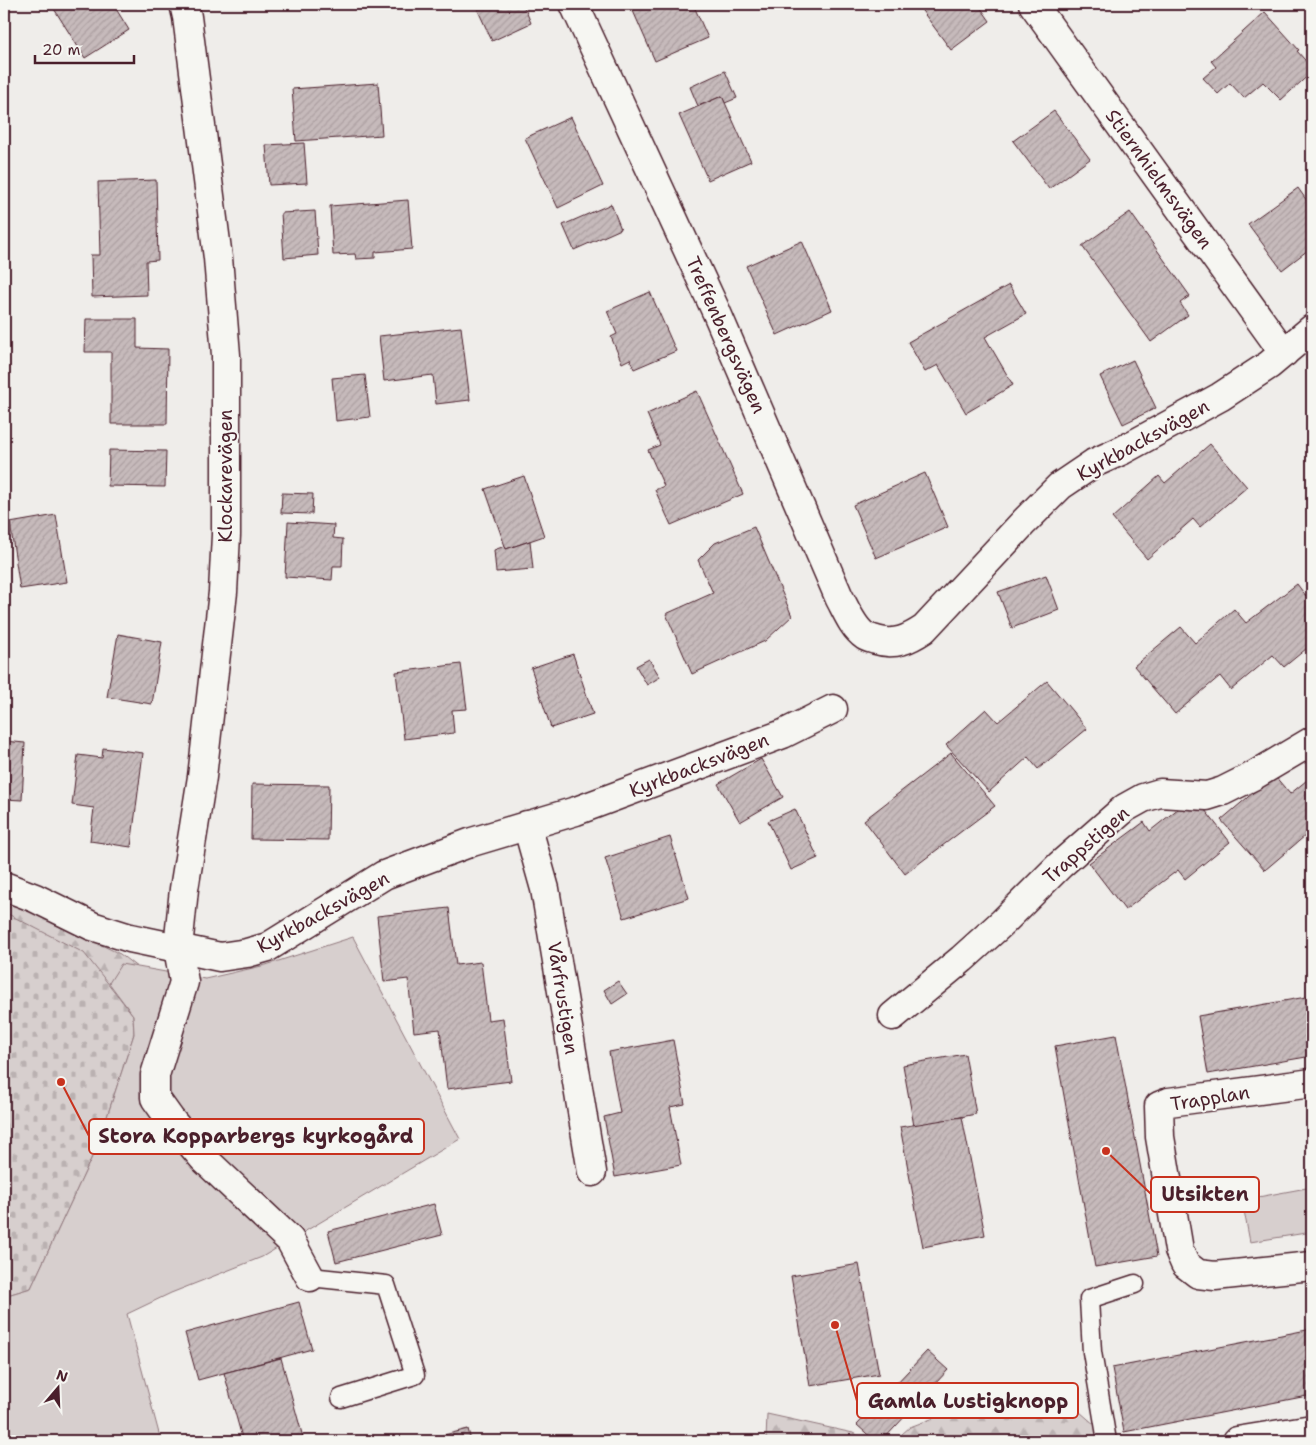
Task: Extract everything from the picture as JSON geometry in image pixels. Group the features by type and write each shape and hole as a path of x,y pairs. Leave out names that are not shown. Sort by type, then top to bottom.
{"street":[{"name":"Klockarevägen","path":"178,948 184,889 203,768 223,592 226,535 226,355 218,258 184,4"},
{"name":"Treffenbergsvägen","path":"574,4 716,311 839,597 852,621 865,636 897,643"},
{"name":"Stiernhielmsvägen","path":"1033,4 1284,354"},
{"name":"Kyrkbacksvägen","path":"897,643 910,638 924,629 1060,486 1094,463 1123,450 1220,397 1284,354 1312,329"},
{"name":"Kyrkbacksvägen","path":"4,886 35,898 92,926 130,938 220,957 247,954 268,947 384,875 472,842 576,811 783,734 833,709"},
{"name":"Trappstigen","path":"892,1016 1004,922 1060,864 1125,808 1143,798 1160,793 1207,796 1222,791 1253,776 1312,741"},
{"name":"Vårfrustigen","path":"527,825 545,889 592,1172"},
{"path":"178,948 184,982 154,1075 155,1098 203,1158 290,1240 310,1277"},
{"name":"Trapplan","path":"1312,1083 1169,1102 1159,1106 1160,1136 1179,1250 1185,1264 1198,1274 1215,1276 1312,1266"},
{"path":"1237,1441 1312,1429"}],"lane":[{"path":"310,1277 386,1285 415,1376 341,1398"},
{"path":"1107,1441 1092,1352 1089,1299 1135,1284"}],"green space":[{"path":"4,903 28,909 120,954 151,978 94,990 4,998"},
{"path":"4,912 84,953 133,1015 134,1034 92,1157 31,1288 4,1296"},
{"path":"353,937 460,1139 262,1257 171,1293 127,1314 161,1441 4,1441 4,1296 31,1288 92,1157 103,1129 134,1034 133,1015 109,983 121,964 205,979 266,965"},
{"path":"1312,1187 1312,1232 1250,1242 1242,1200"},
{"path":"1065,1399 1095,1425 1108,1441 894,1441 910,1427 947,1413 1014,1407"},
{"path":"767,1414 853,1433 867,1441 766,1441"}],"building":[{"path":"51,4 113,4 129,30 85,58"},
{"path":"475,4 523,4 531,23 492,41"},
{"path":"630,4 693,4 708,38 655,61"},
{"path":"917,4 978,4 990,21 951,50"},
{"path":"1265,12 1299,50 1297,51 1312,68 1312,72 1281,100 1263,82 1244,98 1230,83 1218,94 1203,78 1216,67 1211,61"},
{"path":"725,71 737,98 725,103 722,96 698,106 690,87"},
{"path":"378,83 382,135 296,141 292,89"},
{"path":"722,96 751,161 708,180 679,115"},
{"path":"1054,111 1090,159 1049,189 1013,141"},
{"path":"571,117 603,186 558,208 525,138"},
{"path":"304,143 307,183 269,185 266,145"},
{"path":"156,180 158,260 146,261 147,295 92,297 91,255 100,255 98,182"},
{"path":"1298,188 1312,208 1312,247 1282,270 1248,224"},
{"path":"408,200 412,249 375,252 375,258 356,259 355,254 333,255 330,206"},
{"path":"611,204 621,229 574,250 563,225"},
{"path":"315,211 318,255 284,258 281,213"},
{"path":"1130,212 1190,296 1180,303 1188,315 1151,342 1082,246"},
{"path":"802,241 832,310 777,335 746,266"},
{"path":"1009,285 1026,314 985,337 1013,385 966,413 938,365 925,372 908,342"},
{"path":"650,292 676,351 634,369 630,359 622,363 611,337 617,334 607,311"},
{"path":"86,319 137,319 137,348 168,349 167,424 111,424 111,352 85,352"},
{"path":"461,327 470,400 436,404 433,375 384,381 379,336"},
{"path":"1133,360 1156,408 1123,424 1100,376"},
{"path":"365,375 370,417 336,421 332,378"},
{"path":"697,391 743,494 671,525 655,490 664,486 648,450 660,445 647,414"},
{"path":"1210,444 1247,487 1200,527 1193,519 1147,559 1112,518 1159,476 1165,483"},
{"path":"109,450 166,451 165,487 108,486"},
{"path":"925,473 948,527 876,558 853,505"},
{"path":"524,476 544,536 506,549 485,489"},
{"path":"282,493 313,494 312,514 281,513"},
{"path":"56,515 67,582 20,589 10,523"},
{"path":"288,522 334,525 333,538 343,539 342,566 333,566 332,580 285,577"},
{"path":"754,527 792,616 765,641 692,674 666,614 713,593 698,560 715,543"},
{"path":"530,541 533,569 496,572 494,550 505,546 506,549"},
{"path":"1046,575 1059,610 1012,628 998,592"},
{"path":"1297,584 1312,604 1312,644 1284,667 1273,655 1231,690 1220,676 1175,714 1134,666 1181,627 1195,643 1234,609 1246,623"},
{"path":"118,634 162,642 152,704 107,697"},
{"path":"573,654 593,714 551,728 531,668"},
{"path":"649,659 660,677 647,685 636,666"},
{"path":"461,664 467,709 452,710 454,733 404,739 396,672"},
{"path":"1047,681 1087,729 1038,769 1028,757 989,792 946,745 986,709 998,722"},
{"path":"4,741 25,743 22,800 4,799"},
{"path":"103,748 143,753 131,847 90,841 94,808 72,805 78,755 102,758"},
{"path":"951,753 995,806 905,874 864,820"},
{"path":"761,759 783,797 740,822 718,784"},
{"path":"1274,775 1290,794 1312,776 1312,830 1265,870 1221,820"},
{"path":"252,784 329,785 328,840 251,839"},
{"path":"1194,796 1230,842 1185,879 1178,870 1125,910 1089,863 1144,822 1150,831"},
{"path":"795,809 818,858 791,870 768,821"},
{"path":"670,837 689,898 624,918 605,858"},
{"path":"449,908 456,965 481,962 488,1020 503,1018 511,1081 447,1089 440,1029 414,1032 408,979 384,982 377,916"},
{"path":"618,981 627,994 612,1004 604,990"},
{"path":"1312,996 1312,1056 1208,1074 1198,1016"},
{"path":"1116,1035 1157,1256 1095,1267 1055,1046"},
{"path":"673,1040 685,1104 670,1107 681,1165 615,1177 604,1117 620,1113 609,1052"},
{"path":"965,1054 976,1114 914,1126 903,1065"},
{"path":"962,1117 985,1235 923,1247 900,1127"},
{"path":"434,1204 442,1235 336,1262 328,1231"},
{"path":"859,1264 879,1374 810,1386 791,1276"},
{"path":"299,1302 312,1349 198,1380 185,1333"},
{"path":"1312,1329 1312,1395 1124,1432 1112,1368"},
{"path":"927,1351 948,1370 882,1441 875,1441 857,1425"},
{"path":"281,1358 304,1441 243,1441 224,1373"},
{"path":"468,1429 471,1441 420,1441"}],"place":[{"name":"Stora Kopparbergs kyrkogård","path":"61,1082"},
{"name":"Utsikten","path":"1106,1151"},
{"name":"Gamla Lustigknopp","path":"835,1325"}]}
